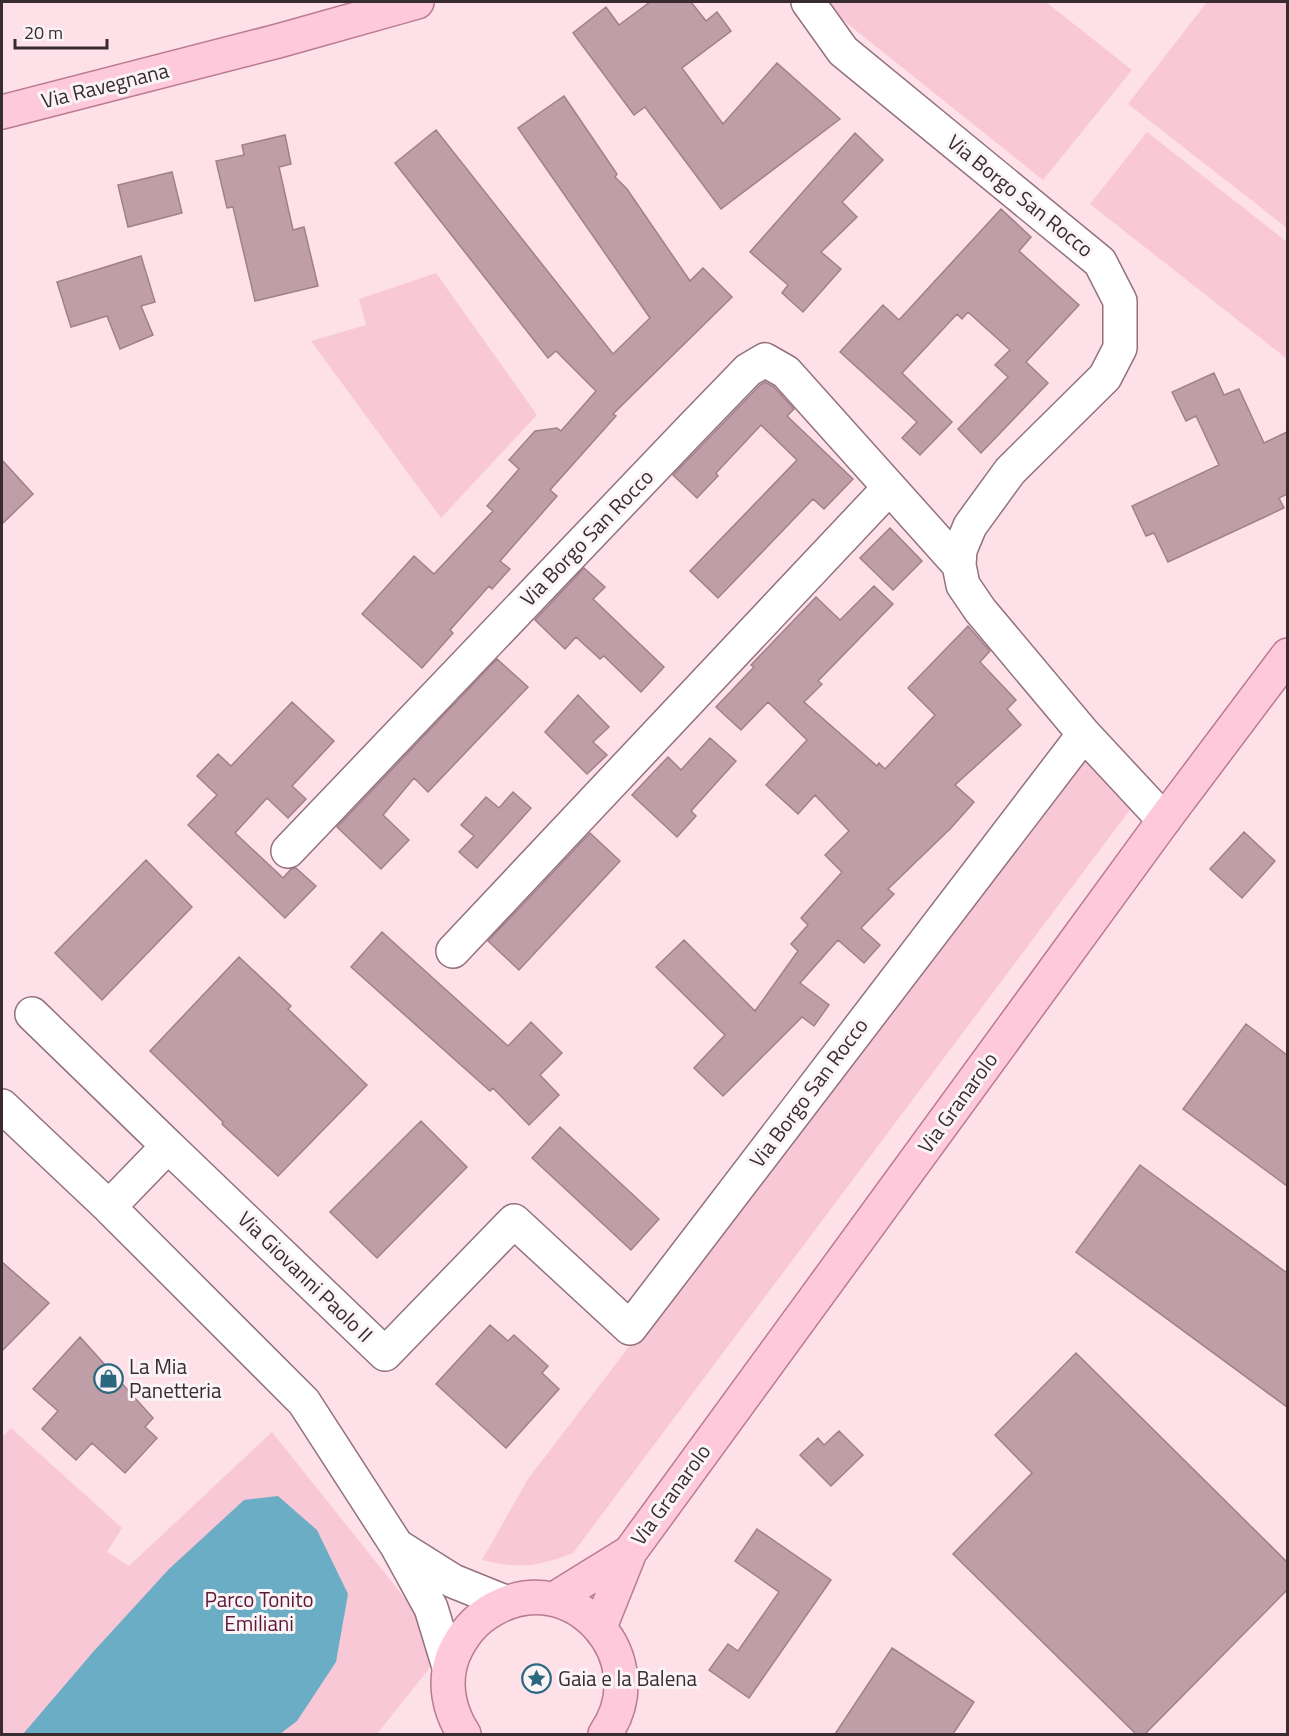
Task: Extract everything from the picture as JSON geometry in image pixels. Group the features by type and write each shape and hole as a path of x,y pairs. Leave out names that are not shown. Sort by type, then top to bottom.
{"main road":[{"name":"Via Ravegnana","path":"2,112 256,47 417,2"},
{"name":"Via Granarolo","path":"630,1552 1287,655"},
{"path":"554,1599 630,1552"},
{"path":"600,1627 630,1552"},
{"path":"463,1734 453,1713 448,1690 449,1667 460,1640 479,1617 505,1602 529,1598 554,1599 579,1610 600,1627 614,1649 621,1674 621,1699 613,1723 605,1734"}],"street":[{"name":"Via Borgo San Rocco","path":"808,2 843,51 1100,262 1120,301 1120,348 1105,376 1010,471 970,526 960,550 959,565 963,585 980,610 1084,734 1164,820"},
{"name":"Via Borgo San Rocco","path":"288,851 748,370 765,360 786,372 959,565"},
{"path":"453,951 889,488"},
{"name":"Via Borgo San Rocco","path":"514,1221 630,1328 1084,734"},
{"name":"Via Giovanni Paolo II","path":"32,1014 385,1354 514,1221"},
{"path":"2,1106 109,1207 304,1402 397,1546 431,1608 449,1667"},
{"path":"109,1207 168,1146"},
{"path":"397,1546 453,1581 505,1602"}],"green space":[{"path":"827,2 1046,2 1132,70 1043,180 824,5"},
{"path":"1207,2 1287,2 1287,228 1128,104"},
{"path":"1147,132 1287,242 1288,356 1286,358 1090,204"},
{"path":"436,273 537,415 441,518 311,341 366,325 359,299"},
{"path":"1077,760 1086,760 1138,799 573,1553 528,1565 507,1565 482,1560 528,1479"},
{"name":"Parco Tonito Emiliani","path":"11,1428 122,1528 107,1552 129,1566 272,1432 416,1612 432,1662 428,1670 377,1734 2,1734 2,1437"}],"water":[{"path":"278,1496 317,1530 348,1594 336,1662 297,1721 280,1734 23,1734 93,1652 169,1569 244,1500"}],"building":[{"path":"650,2 691,2 706,21 717,12 731,31 682,68 723,124 777,63 840,119 721,209 645,107 634,115 573,33 606,7 619,25"},
{"path":"564,96 617,174 615,177 627,189 690,281 703,268 732,297 613,414 616,416 550,490 557,496 500,561 510,569 492,589 489,586 450,630 453,633 422,668 362,614 414,556 434,574 493,511 487,506 519,469 509,460 535,431 557,428 561,431 596,391 556,351 548,358 395,163 436,130 613,354 650,318 518,128"},
{"path":"855,133 883,160 842,202 857,217 821,252 841,269 803,312 782,293 788,285 750,252"},
{"path":"285,135 291,164 279,167 293,230 304,227 318,286 255,301 233,207 227,208 216,161 244,155 242,145"},
{"path":"172,172 182,213 128,227 118,185"},
{"path":"1001,209 1031,237 1019,251 1079,305 1026,362 1048,383 981,453 958,429 1008,377 995,365 1010,350 968,312 962,319 957,314 902,373 952,422 920,455 902,438 917,422 840,352 883,305 899,320"},
{"path":"141,256 155,302 141,306 153,335 120,349 107,316 71,327 57,282"},
{"path":"1214,373 1224,395 1239,389 1264,443 1287,432 1287,494 1279,498 1284,508 1168,562 1154,533 1146,536 1132,506 1219,465 1196,416 1186,421 1172,392"},
{"path":"765,382 774,387 794,409 787,416 853,479 824,509 813,499 718,598 690,571 797,460 761,425 716,473 718,476 697,498 673,475"},
{"path":"2,460 33,494 2,524"},
{"path":"890,528 922,561 893,590 860,558"},
{"path":"584,568 605,587 593,599 664,667 641,692 604,656 600,659 576,637 565,649 535,620"},
{"path":"874,586 893,604 818,681 822,684 804,702 877,766 879,763 885,769 935,715 908,688 968,626 990,651 980,662 1016,700 1007,709 1021,725 955,785 974,802 951,828 888,889 894,894 861,928 880,945 864,963 838,940 800,983 829,1005 814,1026 802,1017 723,1096 694,1068 725,1035 656,967 684,940 755,1011 798,951 791,944 808,925 801,918 842,872 825,855 849,831 815,795 798,814 766,785 807,740 768,702 741,730 716,707 754,667 751,665 816,597 840,620"},
{"path":"497,659 528,687 428,792 414,778 383,815 409,840 381,869 337,827"},
{"path":"578,695 609,727 593,742 607,755 587,774 545,732"},
{"path":"292,702 334,741 292,786 306,799 288,818 267,798 235,833 283,878 291,869 296,868 316,886 285,918 188,825 217,795 197,776 218,754 231,766"},
{"path":"710,738 736,761 691,811 696,816 677,837 632,795 668,757 681,770"},
{"path":"513,792 531,808 477,868 459,852 474,836 461,825 486,797 499,808"},
{"path":"1244,832 1275,861 1242,898 1210,869"},
{"path":"590,833 620,861 519,970 488,941"},
{"path":"146,860 192,907 102,1000 55,953"},
{"path":"382,932 508,1046 531,1022 562,1053 540,1075 559,1095 529,1125 493,1088 490,1091 351,967"},
{"path":"239,957 291,1006 288,1009 367,1085 278,1176 222,1124 223,1122 150,1051"},
{"path":"1246,1024 1287,1055 1287,1186 1183,1109"},
{"path":"421,1121 467,1167 377,1258 330,1212"},
{"path":"560,1127 659,1219 631,1250 532,1158"},
{"path":"1140,1165 1287,1273 1287,1407 1076,1252"},
{"path":"2,1262 49,1303 2,1351"},
{"path":"490,1325 508,1341 514,1335 548,1366 542,1373 559,1389 506,1448 436,1384"},
{"path":"80,1337 153,1418 145,1427 157,1438 125,1473 92,1443 76,1460 42,1429 58,1411 33,1389"},
{"path":"1076,1353 1287,1562 1287,1590 1145,1734 1136,1734 953,1554 1032,1473 995,1435"},
{"path":"839,1431 863,1455 831,1486 800,1455 818,1438 824,1445"},
{"path":"757,1529 831,1580 749,1698 709,1670 728,1644 738,1651 779,1592 735,1561"},
{"path":"892,1648 974,1702 953,1734 835,1734"}],"place":[{"name":"La Mia Panetteria","path":"108,1379"},
{"name":"Gaia e la Balena","path":"537,1679"}]}
